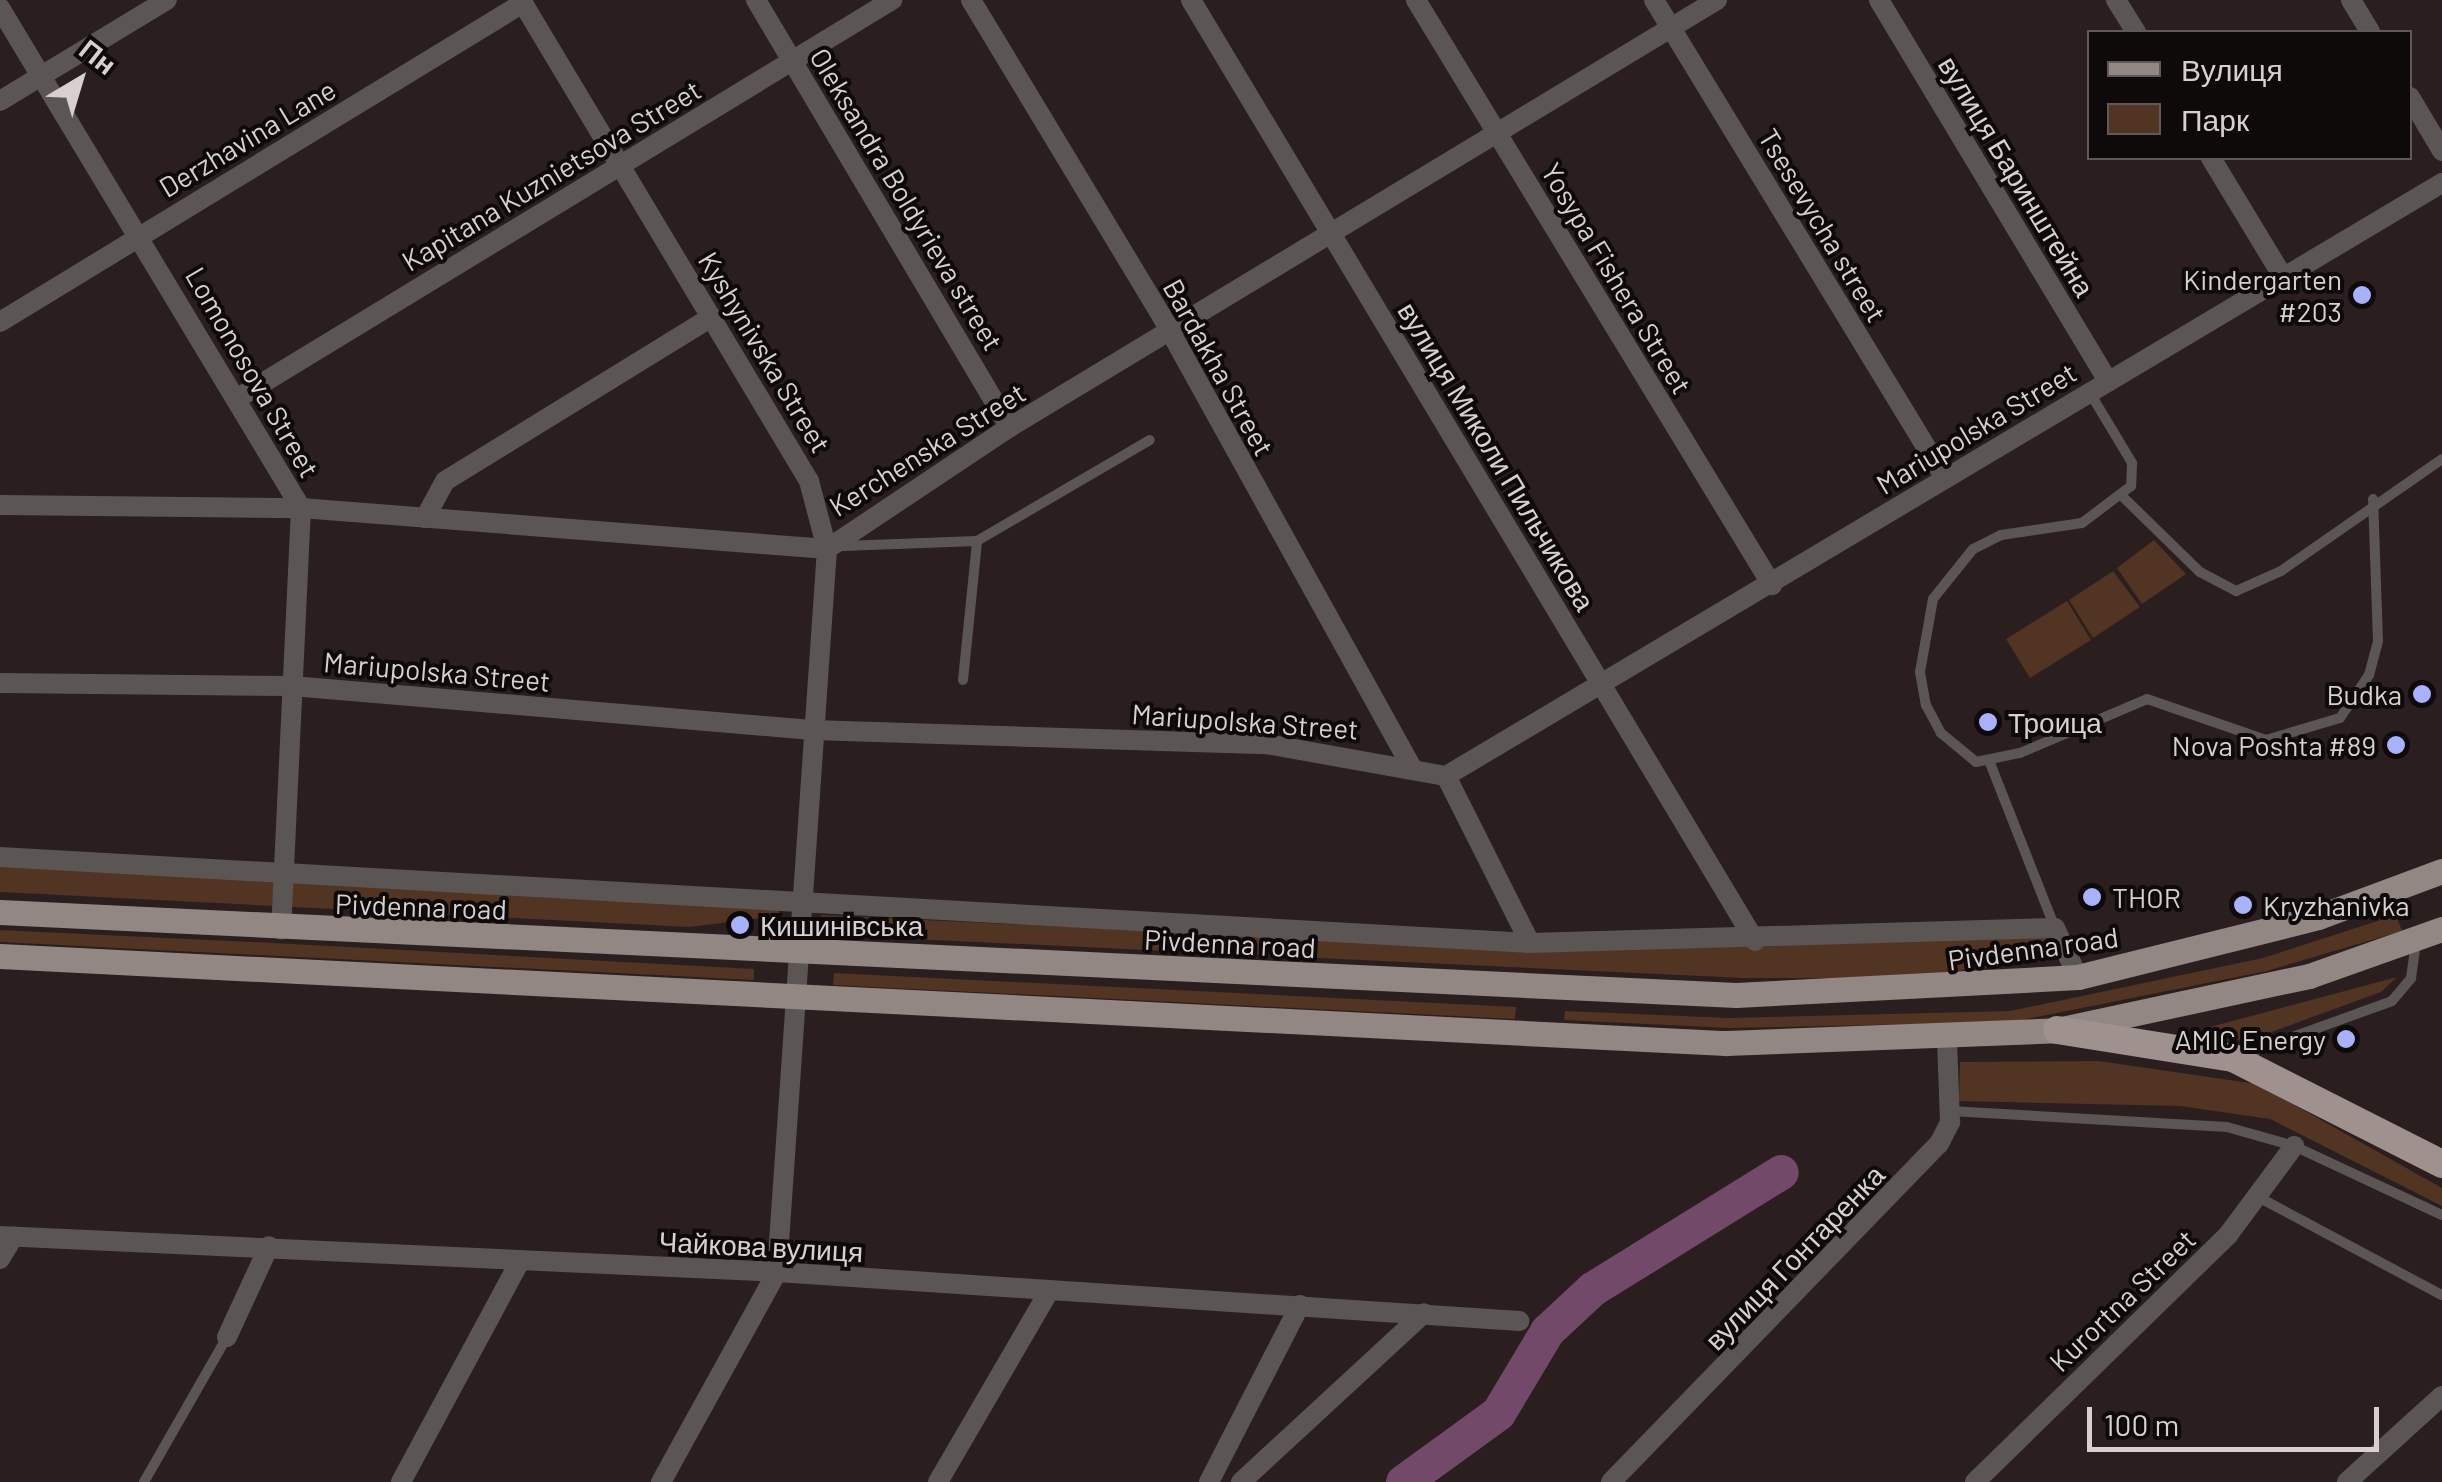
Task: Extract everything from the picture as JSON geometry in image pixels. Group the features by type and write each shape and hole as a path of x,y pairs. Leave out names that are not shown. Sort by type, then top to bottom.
{"highway":[{"path":"2057,1030 2233,1058 2442,1164"}],"main road":[{"name":"Pivdenna road","path":"0,912 281,930 1537,988 1845,993 2078,977 2280,928 2442,871"},
{"path":"0,956 1534,1034 1947,1039 2057,1030 2308,976 2416,942 2442,929"},
{"path":"1534,1034 1537,988"}],"street":[{"path":"0,102 168,0"},
{"name":"Oleksandra Boldyrieva street","path":"756,0 1010,427"},
{"name":"Kapitana Kuznietsova Street","path":"238,398 892,0"},
{"name":"Bardakha Street","path":"970,0 1168,335 1410,766"},
{"name":"вулиця Миколи Пильчикова","path":"1191,0 1755,941"},
{"name":"Yosypa Fishera Street","path":"1416,0 1772,585"},
{"name":"Tsesevycha street","path":"1654,0 1946,478"},
{"name":"Kerchenska Street","path":"0,505 301,508 827,549 1010,427 1717,0"},
{"name":"вулиця Баринштейна","path":"1879,0 2099,386"},
{"path":"2116,0 2135,30"},
{"path":"2350,0 2369,30"},
{"name":"Kyshynivska Street","path":"522,1 809,481 827,549 792,994 778,1272"},
{"name":"Derzhavina Lane","path":"0,322 522,1"},
{"name":"Lomonosova Street","path":"0,8 301,508 281,930"},
{"path":"2412,100 2442,151"},
{"path":"2212,160 2283,277"},
{"name":"Mariupolska Street","path":"0,683 292,686 812,730 1266,744 1410,766 1446,776 2442,182"},
{"path":"426,518 445,481 712,317"},
{"path":"1446,776 1530,943"},
{"path":"0,857 286,870 801,904 1530,943 1755,941 2055,928 2078,977"},
{"name":"вулиця Гонтаренка","path":"1611,1482 1828,1266 1939,1144 1950,1111 1947,1039"},
{"name":"Kurortna Street","path":"1975,1482 2260,1198 2294,1146"},
{"path":"0,1259 6,1236"},
{"name":"Чайкова вулиця","path":"6,1236 269,1246 518,1264 778,1272 1048,1293 1519,1320"},
{"path":"227,1337 269,1246"},
{"path":"401,1482 518,1264"},
{"path":"661,1482 778,1272"},
{"path":"938,1482 1048,1293"},
{"path":"1209,1482 1300,1305"},
{"path":"1240,1482 1424,1313"},
{"path":"2347,1482 2442,1396"}],"lane":[{"path":"2099,386 2135,472 2122,496 2082,524 2001,535 1972,550 1933,599 1920,672 1926,704 1959,751 1990,764 2147,700 2266,740 2340,718 2369,675 2378,641 2374,500"},
{"path":"827,549 978,541 1150,440"},
{"path":"2122,496 2200,572 2236,591 2281,570 2374,500 2442,459"},
{"path":"963,680 978,541"},
{"path":"1990,764 2055,928"},
{"path":"2233,1058 2392,1000 2411,978 2416,942"},
{"path":"1950,1111 2226,1127 2294,1146 2442,1216"},
{"path":"2260,1198 2442,1295"},
{"path":"144,1482 227,1337"}],"green space":[{"path":"2154,540 2186,574 2142,604 2117,568"},
{"path":"2113,571 2140,607 2093,638 2069,600"},
{"path":"2067,601 2091,640 2030,678 2006,639"},
{"path":"0,865 779,908 779,916 689,927 0,892"},
{"path":"821,915 1532,949 2043,934 2053,950 2041,961 1896,978 1743,978 827,935"},
{"path":"2396,915 2402,931 2267,971 2012,1022 1729,1028 1564,1020 1565,1011 1729,1018 2010,1011 2263,958"},
{"path":"0,930 754,969 754,980 0,942"},
{"path":"834,973 1516,1007 1515,1019 833,985"},
{"path":"2397,977 2381,992 2244,1042 2210,1027"},
{"path":"2099,1061 2257,1084 2442,1188 2442,1206 2270,1119 2180,1106 1959,1101 1960,1062"}],"waterway":[{"path":"1403,1482 1498,1413 1547,1331 1592,1289 1781,1172"}],"place":[{"name":"Kindergarten #203","path":"2362,295"},
{"name":"Budka","path":"2422,694"},
{"name":"Троица","path":"1988,722"},
{"name":"Nova Poshta #89","path":"2396,745"},
{"name":"THOR","path":"2092,897"},
{"name":"Kryzhanivka","path":"2243,905"},
{"name":"Кишинівська","path":"740,925"},
{"name":"AMIC Energy","path":"2346,1039"}]}
